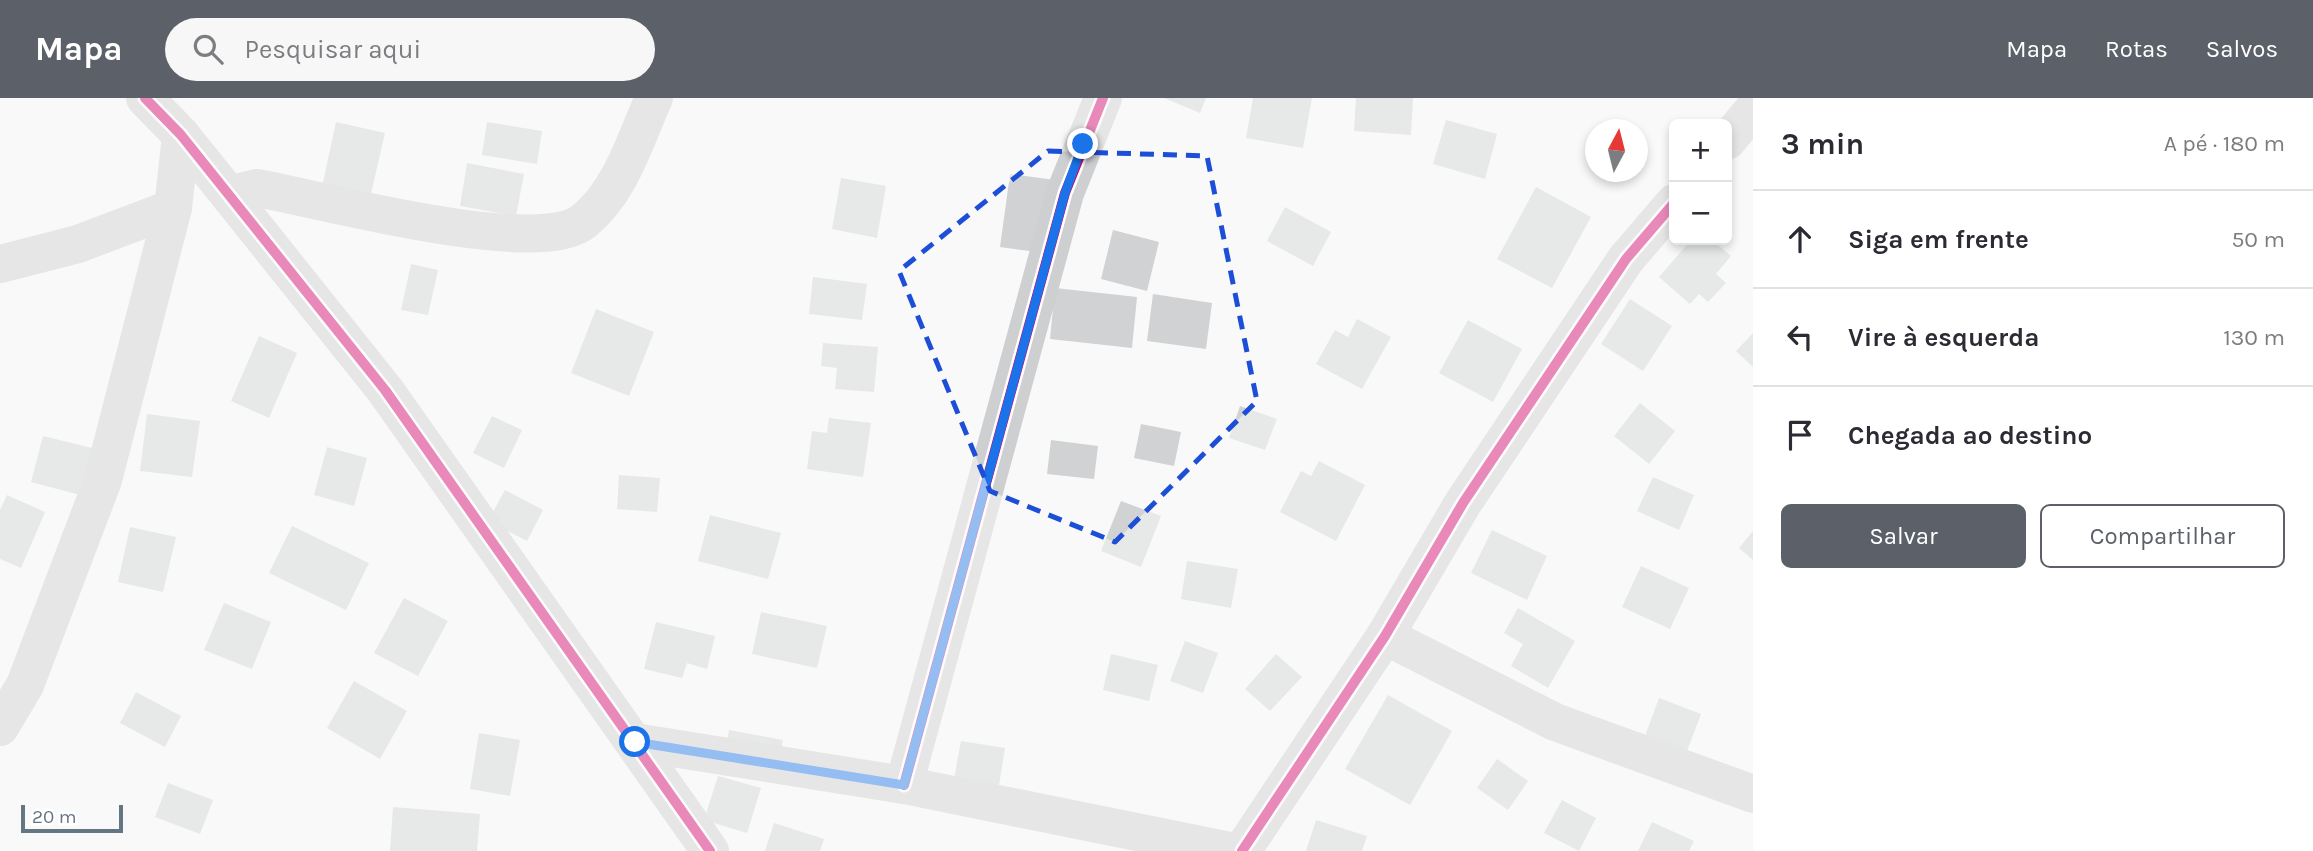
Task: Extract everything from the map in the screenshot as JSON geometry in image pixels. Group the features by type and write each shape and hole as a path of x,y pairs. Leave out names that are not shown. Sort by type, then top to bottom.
{"street":[{"path":"145,98 181,135 385,390 710,851"},
{"path":"229,195 257,188 443,224 504,233 553,233 582,223 609,198 654,98"},
{"path":"904,785 1065,193 1103,98"},
{"path":"1732,135 1753,110"},
{"path":"0,727 25,685 103,480 173,208 181,135"},
{"path":"0,264 78,244 173,208"},
{"path":"1242,851 1385,636 1462,503 1626,259 1669,208"},
{"path":"1385,636 1555,722 1753,794"},
{"path":"635,742 904,785 1231,851"}],"highlighted area":[{"path":"1048,151 1207,156 1257,401 1115,542 990,491 899,271"}],"building":[{"path":"1164,98 1206,98 1200,113"},
{"path":"1253,98 1312,98 1303,148 1246,138"},
{"path":"1356,98 1413,98 1411,135 1354,131"},
{"path":"1446,120 1497,134 1485,179 1433,164"},
{"path":"336,122 385,133 370,198 322,187"},
{"path":"487,122 542,131 537,164 482,155"},
{"path":"467,163 524,174 516,216 460,206"},
{"path":"1010,174 1055,180 1045,253 1000,247"},
{"path":"841,178 886,186 877,238 832,229"},
{"path":"1536,187 1591,217 1552,288 1497,259"},
{"path":"1285,207 1331,232 1313,266 1267,241"},
{"path":"1113,230 1159,242 1147,291 1101,279"},
{"path":"1687,245 1718,245 1731,256 1716,274 1726,283 1708,302 1699,294 1690,304 1659,277"},
{"path":"411,264 438,270 428,315 401,310"},
{"path":"813,277 867,284 862,320 809,314"},
{"path":"1055,288 1137,297 1132,348 1050,339"},
{"path":"1153,294 1212,303 1206,349 1147,341"},
{"path":"1630,299 1672,326 1643,371 1601,344"},
{"path":"596,309 654,332 629,396 571,373"},
{"path":"1357,319 1391,337 1362,389 1316,364 1335,330 1348,337"},
{"path":"1468,320 1522,349 1493,402 1439,373"},
{"path":"1753,333 1753,367 1736,351"},
{"path":"259,336 297,353 269,418 231,401"},
{"path":"823,343 878,347 874,392 835,389 837,368 821,366"},
{"path":"1640,403 1675,431 1649,464 1614,436"},
{"path":"1240,406 1277,419 1265,450 1229,438"},
{"path":"147,414 200,421 192,477 140,471"},
{"path":"492,416 522,430 504,468 473,453"},
{"path":"829,418 871,423 863,477 807,469 812,431 827,433"},
{"path":"1141,424 1181,432 1174,466 1134,458"},
{"path":"43,436 92,448 80,495 31,482"},
{"path":"1051,440 1098,446 1094,479 1047,474"},
{"path":"327,447 367,458 354,506 314,495"},
{"path":"1319,461 1365,485 1336,541 1280,512 1301,471 1311,476"},
{"path":"619,475 660,478 657,512 617,509"},
{"path":"1653,477 1694,495 1679,530 1637,511"},
{"path":"505,490 543,510 527,541 488,521"},
{"path":"7,495 45,512 21,568 0,559 0,510"},
{"path":"1121,501 1161,516 1141,567 1101,551"},
{"path":"710,515 781,533 768,579 698,561"},
{"path":"292,526 369,563 346,610 269,573"},
{"path":"130,527 176,537 163,592 118,582"},
{"path":"1492,530 1547,556 1527,600 1471,573"},
{"path":"1753,531 1753,560 1739,548"},
{"path":"1187,561 1238,569 1231,608 1181,599"},
{"path":"1641,566 1689,588 1670,629 1622,607"},
{"path":"404,598 448,621 418,676 374,653"},
{"path":"224,603 271,622 252,669 204,650"},
{"path":"1518,608 1575,641 1548,688 1511,666 1523,644 1504,633"},
{"path":"761,612 827,626 817,668 752,654"},
{"path":"656,622 715,636 707,669 687,663 682,678 644,669"},
{"path":"1185,641 1218,653 1203,693 1170,681"},
{"path":"1111,654 1158,665 1149,701 1103,690"},
{"path":"1276,654 1302,677 1270,711 1245,689"},
{"path":"354,681 407,711 380,759 327,728"},
{"path":"136,692 181,716 165,747 120,723"},
{"path":"1388,695 1452,731 1410,805 1345,769"},
{"path":"1659,698 1701,714 1684,759 1642,744"},
{"path":"729,730 783,740 776,776 723,767"},
{"path":"479,733 520,740 510,796 470,789"},
{"path":"961,741 1005,748 997,798 952,790"},
{"path":"1497,759 1528,781 1508,810 1477,788"},
{"path":"718,776 761,788 747,833 704,820"},
{"path":"168,783 213,800 200,834 155,817"},
{"path":"1562,800 1596,818 1579,851 1544,833"},
{"path":"393,807 480,814 477,851 390,851"},
{"path":"1316,820 1367,836 1362,851 1306,851"},
{"path":"1652,822 1694,841 1689,851 1638,851"},
{"path":"774,823 824,839 820,851 765,851"}],"cycle path":[{"path":"145,98 181,135 385,390 710,851"},
{"path":"904,785 1065,193 1103,98"},
{"path":"1242,851 1385,636 1463,503 1626,259 1669,209"}],"route":[{"path":"635,742 904,785 1065,193 1083,144"}]}
